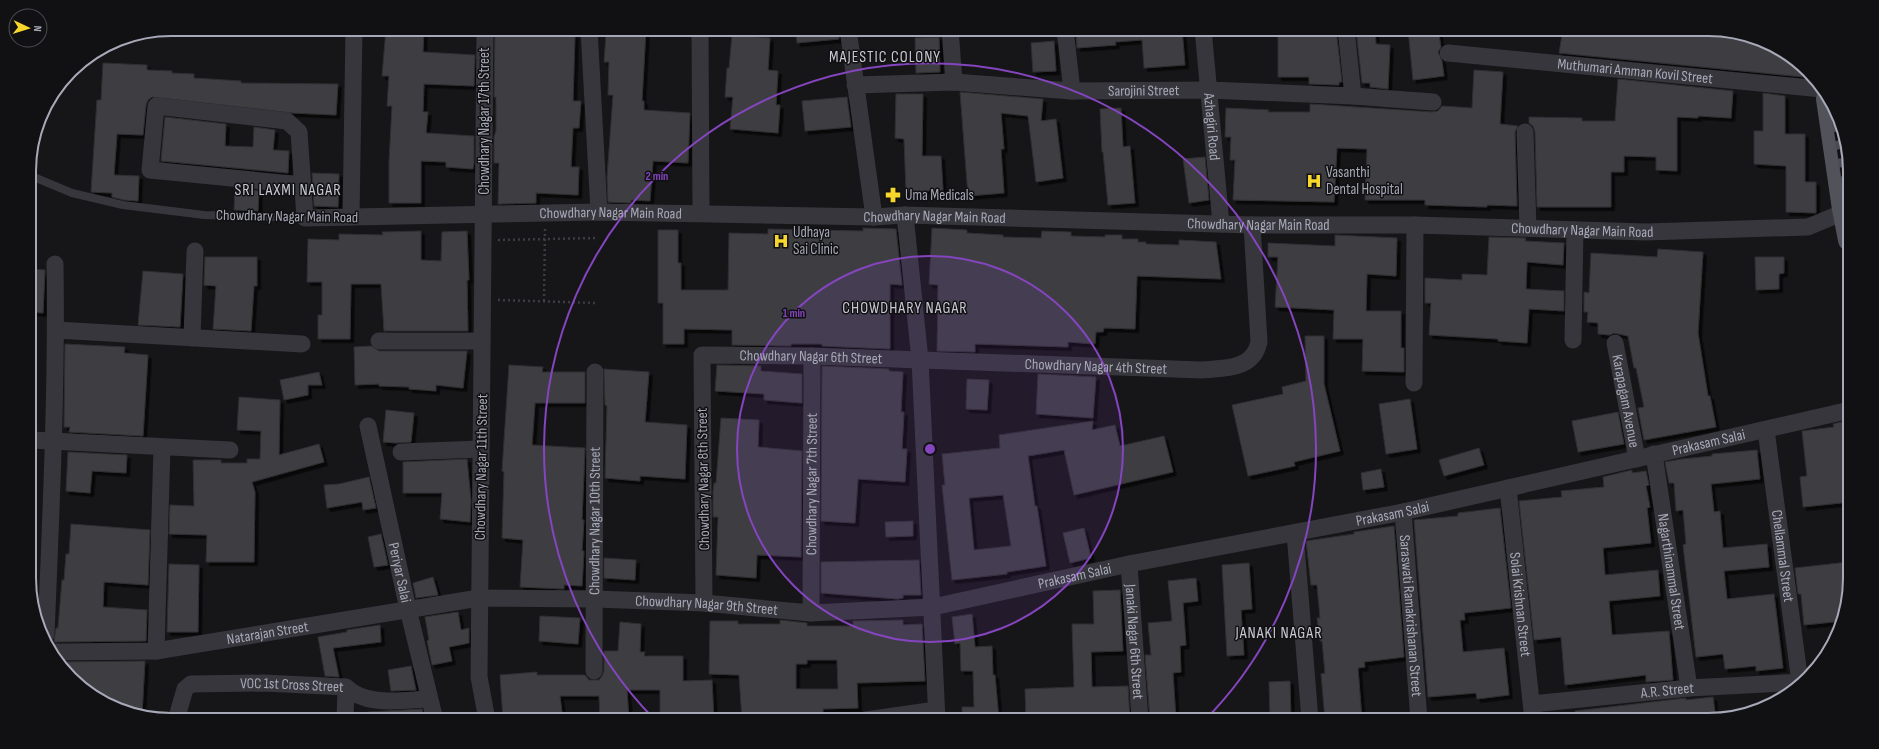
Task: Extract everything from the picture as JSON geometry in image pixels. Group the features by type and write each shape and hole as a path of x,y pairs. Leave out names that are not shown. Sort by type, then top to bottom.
{"main road":[{"path":"1829,113 1843,194"}],"street":[{"path":"351,217 354,36"},
{"name":"Chowdhary Nagar 17th Street","path":"484,36 484,214"},
{"path":"589,36 599,212"},
{"path":"700,36 701,214"},
{"path":"849,36 874,217"},
{"path":"951,36 954,82"},
{"path":"1066,36 1072,91"},
{"name":"Azhagiri Road","path":"1204,36 1210,90 1221,224"},
{"path":"1347,36 1353,96"},
{"name":"Muthumari Amman Kovil Street","path":"1448,53 1814,88"},
{"name":"Sarojini Street","path":"855,85 954,82 1072,91 1210,90 1353,96 1433,102"},
{"path":"303,185 150,170 156,106 287,120 299,132 303,185 305,218"},
{"path":"1525,132 1528,228"},
{"name":"Chowdhary Nagar Main Road","path":"305,218 599,212 874,217 905,215 1252,225 1415,225 1646,232 1808,227 1843,213"},
{"name":"Chowdhary Nagar 11th Street","path":"484,214 480,449 479,677 486,713"},
{"path":"905,215 920,360 937,713"},
{"name":"Chowdhary Nagar 4th Street","path":"920,360 1201,370 1239,365 1252,359 1257,351 1259,342 1252,225"},
{"path":"1414,383 1415,225"},
{"path":"1573,340 1575,230"},
{"path":"192,338 196,251"},
{"path":"46,628 54,441 56,330 55,264"},
{"path":"56,330 302,344"},
{"path":"379,341 482,341"},
{"name":"Karapagam Avenue","path":"1615,343 1637,459"},
{"name":"Chowdhary Nagar 6th Street","path":"702,355 812,356 920,360"},
{"name":"Chowdhary Nagar 8th Street","path":"702,355 704,603"},
{"name":"Chowdhary Nagar 7th Street","path":"811,613 812,356"},
{"name":"Chowdhary Nagar 10th Street","path":"594,671 595,372"},
{"name":"Prakasam Salai","path":"933,607 1129,564 1403,512 1843,412"},
{"name":"Periyar Salai","path":"368,426 408,609 433,713"},
{"name":"Chellammal Street","path":"1766,430 1801,675"},
{"path":"36,440 230,450"},
{"path":"156,651 162,447"},
{"path":"401,452 480,449"},
{"name":"Nagarthinammal Street","path":"1654,454 1689,688"},
{"name":"Solai Krishnan Street","path":"1508,488 1533,712"},
{"name":"Saraswati Ramakrishanan Street","path":"1403,512 1418,713"},
{"path":"1295,533 1309,713"},
{"name":"Janaki Nagar 6th Street","path":"1129,564 1140,713"},
{"name":"Chowdhary Nagar 9th Street","path":"480,598 595,599 704,603 811,613 933,607"},
{"name":"Natarajan Street","path":"58,652 156,651 480,598"},
{"name":"VOC 1st Cross Street","path":"178,713 185,689 191,684 264,682 346,687 354,695 381,701 429,698"},
{"name":"A.R. Street","path":"1533,712 1689,688 1793,682"},
{"path":"345,713 346,687"}],"lane":[{"name":"Chowdhary Nagar Main Road","path":"36,178 72,193 123,205 204,215 305,218"}],"path":[{"path":"495,244 496,241 502,239 545,240 598,238"},
{"path":"544,302 545,240"},
{"path":"494,300 597,302"}],"building":[{"path":"385,36 424,36 423,52 475,55 474,86 424,84 423,112 428,112 426,133 474,136 474,163 473,169 446,167 446,162 421,161 421,203 389,203 389,162 392,106 387,106 389,76 382,76"},
{"path":"495,36 575,36 573,101 581,101 579,128 573,128 571,167 579,167 578,195 536,193 536,203 498,204 499,163 494,163 496,97 494,97"},
{"path":"606,36 646,36 642,101 644,101 644,110 690,113 688,163 653,161 650,201 631,200 631,203 608,202 607,178 613,95 608,95 609,62 604,62"},
{"path":"732,36 770,38 768,70 778,71 776,105 780,105 778,133 730,129 733,97 725,97 727,68 729,68"},
{"path":"796,36 839,36 839,39 797,43"},
{"path":"1076,36 1183,36 1185,65 1144,68 1142,40 1115,42 1116,45 1077,48"},
{"path":"1278,36 1337,36 1342,82 1339,82 1339,85 1309,84 1309,77 1278,77"},
{"path":"1357,36 1375,36 1376,44 1390,45 1388,89 1370,87 1370,83 1362,83"},
{"path":"1409,36 1439,36 1441,47 1438,52 1442,61 1444,76 1413,80"},
{"path":"1562,36 1724,37 1751,43 1775,54 1790,64 1804,77 1559,53"},
{"path":"939,37 940,72 916,73 915,38"},
{"path":"1054,41 1056,71 1033,72 1031,43"},
{"path":"103,63 147,65 147,70 194,74 194,78 241,81 241,83 338,84 336,115 292,113 152,97 148,100 146,105 143,135 117,134 114,175 139,176 138,201 124,200 112,197 112,193 91,192 97,100 101,100"},
{"path":"1474,70 1503,72 1500,124 1518,126 1515,132 1517,206 1487,205 1487,207 1425,205 1425,200 1365,200 1367,149 1337,148 1334,202 1233,200 1235,160 1230,160 1231,137 1225,137 1226,108 1269,110 1268,112 1310,112 1310,104 1432,112 1438,111 1442,106 1472,108"},
{"path":"1618,79 1733,91 1731,118 1698,116 1698,118 1677,117 1677,171 1656,170 1656,157 1624,156 1624,172 1611,172 1611,207 1537,207 1535,132 1533,126 1529,123 1529,117 1582,118 1582,121 1615,121"},
{"path":"960,92 1043,99 1041,121 1056,119 1063,178 1036,182 1028,116 1001,113 1004,149 1001,149 1004,193 968,196"},
{"path":"1763,93 1785,96 1785,134 1805,134 1805,182 1816,182 1816,213 1786,212 1786,166 1754,164 1754,131 1763,131"},
{"path":"896,94 923,94 922,156 941,156 943,190 906,192 904,139 895,138"},
{"path":"847,97 851,127 805,131 802,101"},
{"path":"1121,108 1123,147 1130,146 1135,203 1108,205 1102,152 1100,109"},
{"path":"165,117 226,124 225,146 253,147 254,127 275,130 273,150 289,151 288,173 161,161"},
{"path":"1205,157 1209,200 1189,203 1183,159"},
{"path":"312,173 339,174 338,207 314,206"},
{"path":"235,188 259,191 258,211 234,210"},
{"path":"863,228 896,229 902,285 890,284 890,349 822,346 822,344 791,344 791,346 732,345 732,330 684,329 684,344 663,344 663,303 658,303 658,230 678,230 678,263 681,263 681,290 728,290 729,233 768,234 768,229 863,231"},
{"path":"932,228 967,230 967,233 1003,235 1003,237 1041,238 1042,231 1071,232 1071,236 1105,237 1105,235 1122,235 1122,239 1138,239 1138,242 1146,242 1146,244 1179,245 1179,240 1216,242 1221,279 1137,276 1135,329 1104,328 1103,332 1096,332 1095,344 1068,342 1068,347 975,344 975,352 937,351 938,285 929,284"},
{"path":"421,231 421,260 441,261 442,232 467,231 469,280 467,280 468,331 384,331 381,284 351,284 350,339 318,339 318,315 322,315 322,282 307,282 308,239 339,240 339,234 383,235 382,232"},
{"path":"1335,235 1397,238 1396,276 1367,274 1366,311 1401,311 1401,348 1404,348 1404,372 1362,371 1363,339 1333,339 1334,310 1275,307 1278,257 1268,257 1268,243 1335,246"},
{"path":"1489,237 1526,238 1525,241 1564,243 1563,265 1527,262 1526,289 1564,291 1564,311 1529,309 1527,343 1498,341 1498,339 1429,335 1431,303 1425,303 1425,278 1462,280 1462,274 1487,275"},
{"path":"1658,249 1703,252 1698,333 1708,396 1710,396 1716,427 1644,440 1638,408 1644,407 1628,336 1614,333 1610,335 1598,334 1598,323 1587,322 1588,312 1584,312 1584,292 1589,293 1591,253 1657,257"},
{"path":"205,257 257,257 257,286 254,286 251,331 213,329 216,286 204,285"},
{"path":"1755,257 1784,257 1784,273 1779,274 1779,289 1756,290"},
{"path":"36,269 45,270 43,313 36,312"},
{"path":"143,271 183,274 180,327 138,325"},
{"path":"1305,336 1324,336 1324,384 1340,451 1294,462 1295,466 1248,476 1232,405 1283,394 1282,387 1306,381"},
{"path":"65,344 125,347 124,353 148,355 143,436 69,432 70,427 64,427"},
{"path":"371,346 379,351 467,351 463,388 436,385 436,391 409,389 409,387 379,386 379,384 355,385 354,347"},
{"path":"509,365 543,367 542,372 585,372 585,403 535,403 532,445 585,448 582,520 584,520 582,551 584,551 582,586 564,585 564,589 520,587 523,540 502,538 504,472 502,471"},
{"path":"717,365 761,366 761,371 802,374 802,403 764,400 764,394 715,391"},
{"path":"822,366 889,369 889,371 903,372 901,412 904,412 902,449 907,449 905,482 858,479 855,523 821,521"},
{"path":"604,369 649,372 645,422 687,425 685,479 640,476 640,481 605,478 607,406 605,405"},
{"path":"319,372 322,385 308,385 308,395 284,400 280,380"},
{"path":"1038,374 1096,377 1093,418 1036,414"},
{"path":"967,379 989,380 987,410 966,409"},
{"path":"239,397 280,400 279,455 319,444 324,462 252,482 255,492 254,562 206,562 207,535 169,534 170,505 194,506 193,460 221,460 221,463 247,463 247,459 260,459 261,431 237,430"},
{"path":"1410,399 1417,449 1386,454 1379,404"},
{"path":"386,410 414,413 411,442 383,442"},
{"path":"1618,412 1624,444 1578,452 1572,421"},
{"path":"721,418 759,420 758,447 802,451 801,557 757,555 756,578 716,575 718,517 713,517 713,492 714,483 716,483"},
{"path":"1093,421 1092,430 1115,425 1120,446 1164,436 1173,472 1074,495 1064,450 1028,456 1046,566 1007,572 1007,574 952,580 942,485 945,485 942,454 1000,448 999,435","holes":["1003,495 1011,546 974,550 969,498"]},
{"path":"1843,422 1843,503 1803,507 1800,477 1807,476 1802,431 1834,427 1833,424"},
{"path":"1479,448 1484,465 1444,476 1439,460"},
{"path":"1757,450 1760,479 1711,484 1714,512 1720,511 1723,548 1767,544 1769,567 1724,571 1727,599 1774,594 1783,668 1756,671 1756,666 1725,669 1723,654 1696,657 1683,545 1686,544 1683,510 1676,511 1674,483 1669,483 1665,462 1712,456 1712,454"},
{"path":"68,452 127,455 126,473 92,471 90,493 66,491"},
{"path":"467,459 471,501 470,522 440,519 442,493 403,493 403,462"},
{"path":"1381,469 1384,487 1363,490 1361,473"},
{"path":"1632,470 1632,473 1646,471 1649,485 1646,486 1650,507 1647,508 1651,543 1603,548 1605,575 1658,570 1660,596 1609,601 1612,635 1669,631 1673,680 1646,682 1646,675 1565,685 1561,637 1534,640 1519,501 1562,497 1561,491 1604,487 1603,477"},
{"path":"369,477 376,508 363,510 362,502 327,508 324,485 339,484"},
{"path":"1500,508 1511,608 1464,613 1465,620 1460,620 1463,652 1504,648 1509,695 1477,699 1476,693 1428,697 1414,520 1458,516 1458,513"},
{"path":"913,521 913,536 886,537 885,522"},
{"path":"71,524 150,530 148,585 104,582 103,607 147,610 146,641 54,642 56,628 58,628 66,554 69,554"},
{"path":"1394,526 1404,657 1364,662 1365,667 1358,668 1361,713 1324,713 1321,674 1325,673 1322,641 1320,641 1317,618 1320,618 1317,585 1311,585 1306,541 1354,534 1354,532"},
{"path":"1084,528 1091,558 1070,563 1063,533"},
{"path":"381,534 388,565 374,567 368,537"},
{"path":"604,558 636,560 635,580 604,578"},
{"path":"919,560 921,595 903,595 903,598 898,599 821,593 821,562"},
{"path":"1249,563 1252,609 1241,610 1244,655 1227,656 1222,565"},
{"path":"1843,563 1842,595 1836,622 1804,625 1801,594 1798,594 1795,568"},
{"path":"169,564 199,565 198,632 167,632"},
{"path":"433,577 438,595 416,598 413,583"},
{"path":"1196,578 1198,601 1183,603 1186,645 1180,646 1181,672 1173,673 1176,713 1149,713 1145,655 1151,655 1148,623 1172,621 1168,581"},
{"path":"1120,590 1123,651 1091,652 1092,687 1128,686 1130,713 1026,713 1025,689 1074,687 1072,624 1094,624 1093,591"},
{"path":"458,612 461,630 469,628 469,643 449,647 452,661 432,665 427,641 429,640 425,617"},
{"path":"972,614 975,647 992,646 993,675 995,675 998,713 962,713 962,707 974,707 973,671 961,671 960,643 955,644 952,617"},
{"path":"540,616 580,618 578,644 539,641"},
{"path":"780,620 807,623 807,626 853,626 853,621 903,620 903,625 922,624 925,681 857,683 858,708 823,709 823,713 742,713 739,675 709,674 710,621 738,621 738,624 780,624","holes":["807,660 837,660 838,689 796,689 796,664 807,664"]},
{"path":"620,622 641,624 640,652 645,652 644,656 683,656 683,681 712,680 714,713 660,713 660,690 627,690 629,713 600,713 599,696 560,696 562,713 503,713 500,675 537,672 537,675 585,675 589,680 599,680 604,671 604,651 618,651"},
{"path":"380,625 381,642 333,648 339,677 325,676 318,637 347,632 347,630"},
{"path":"145,661 142,709 128,706 96,690 82,679 66,662"},
{"path":"411,666 416,690 391,691 388,670"},
{"path":"1290,681 1291,713 1270,713 1269,682"},
{"path":"1713,697 1715,713 1575,713 1575,711 1686,698 1686,700"},
{"path":"422,709 423,713 368,713"}],"railway":[{"path":"1835,126 1843,179"}],"place":[{"name":"Vasanthi Dental Hospital","path":"1314,181"},
{"name":"Uma Medicals","path":"893,195"},
{"name":"Udhaya Sai Clinic","path":"781,241"}],"district":[{"name":"MAJESTIC COLONY","path":"885,56"},
{"name":"SRI LAXMI NAGAR","path":"288,189"},
{"name":"CHOWDHARY NAGAR","path":"905,307"},
{"name":"JANAKI NAGAR","path":"1279,632"}]}
